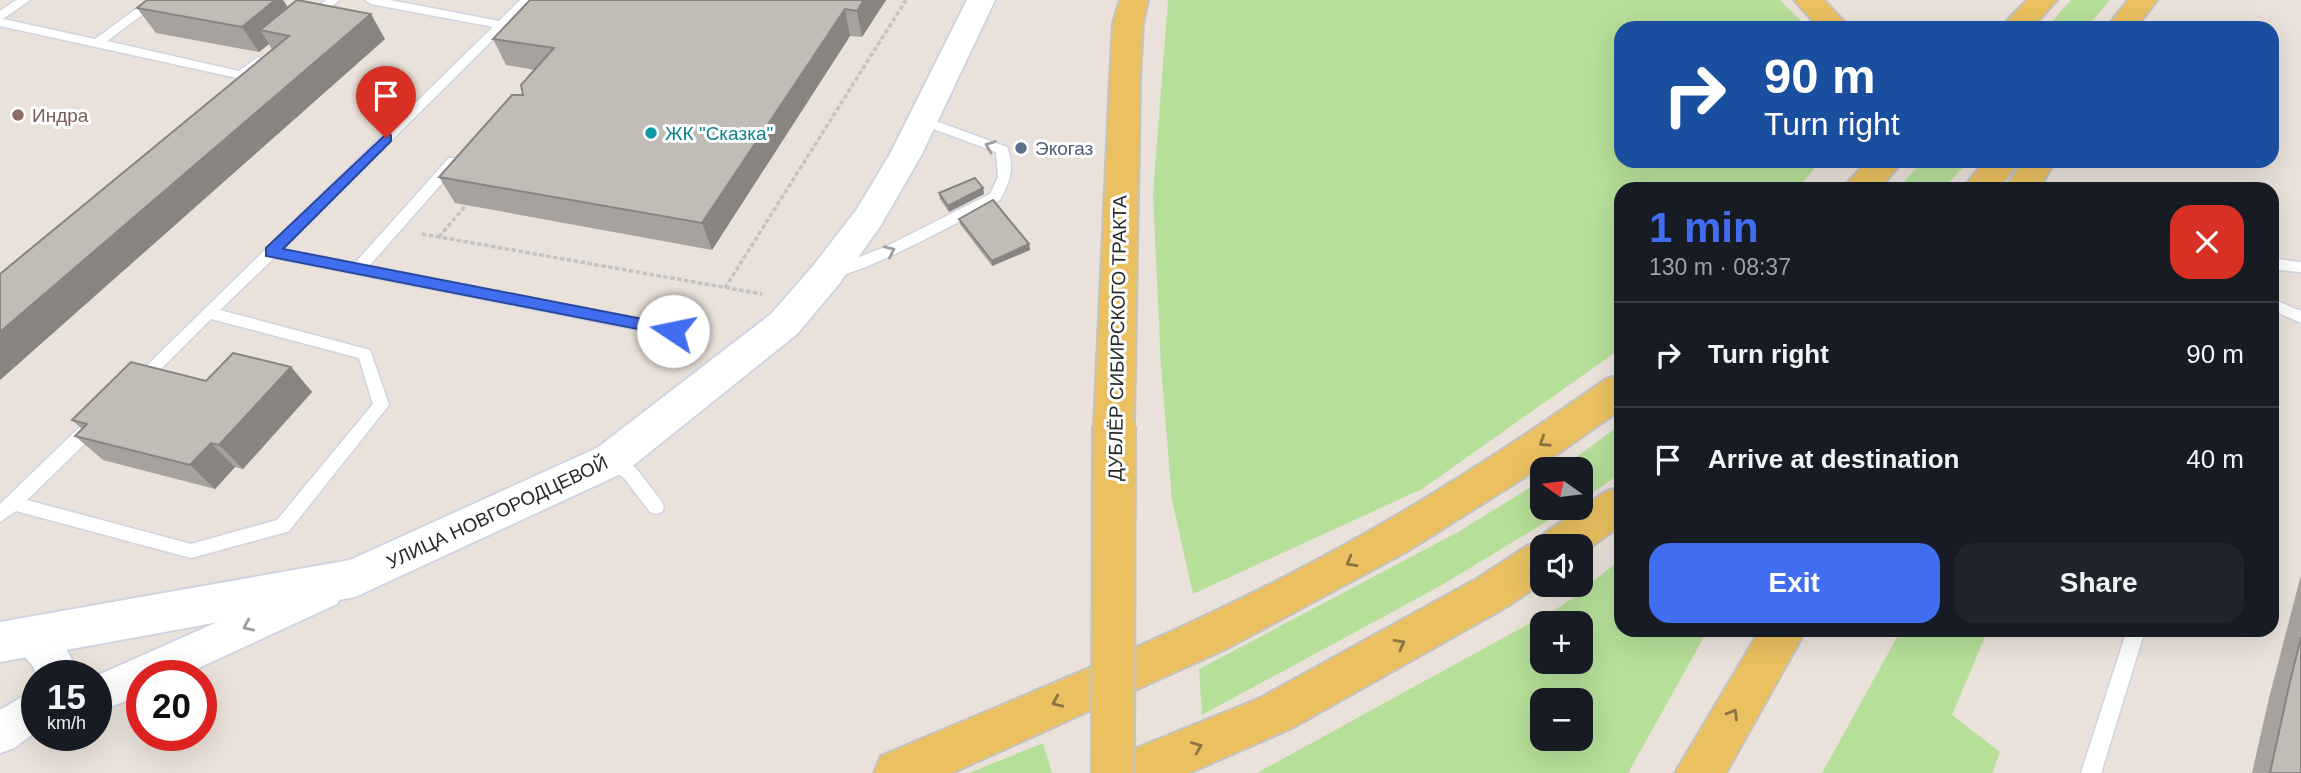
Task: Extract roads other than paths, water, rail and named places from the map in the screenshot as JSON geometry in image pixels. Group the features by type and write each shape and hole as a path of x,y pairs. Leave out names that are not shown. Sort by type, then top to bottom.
{"main road":[{"name":"ДУБЛЁР СИБИРСКОГО ТРАКТА","path":"1113,773 1114,426 1125,79 1128,23 1134,0"},
{"path":"1808,0 1828,21"},
{"path":"2022,21 2043,0"},
{"path":"2126,21 2143,0"},
{"path":"1837,182 1850,168"},
{"path":"1866,182 1879,168"},
{"path":"1985,182 1998,168"},
{"path":"898,773 1208,636 1313,583 1446,508 1604,402"},
{"path":"1577,534 1614,508"},
{"path":"1135,773 1276,713 1493,592 1530,567"},
{"path":"1699,773 1780,637"}],"street":[{"name":"УЛИЦА НОВГОРОДЦЕВОЙ","path":"15,640 355,578 611,460 785,324 826,275 869,217 922,120 981,0"},
{"path":"112,688 355,578"},
{"path":"15,640 46,650 54,660"},
{"path":"0,736 21,720"},
{"path":"0,736 21,728"}],"lane":[{"path":"0,16 24,0"},
{"path":"137,0 154,1"},
{"path":"303,25 333,0"},
{"path":"371,0 501,25"},
{"path":"130,389 527,0"},
{"path":"97,43 154,1"},
{"path":"0,22 97,43 237,79 272,50"},
{"path":"826,275 888,252 995,197 1005,177 1002,150 922,120"},
{"path":"358,269 463,151"},
{"path":"271,252 673,331"},
{"path":"2279,264 2301,267"},
{"path":"2279,307 2301,317"},
{"path":"13,503 191,551 283,526 381,405 365,354 209,313"},
{"path":"0,515 101,417"},
{"path":"611,460 630,473 656,506"},
{"path":"2091,773 2134,637"}],"place":[{"name":"Индра","path":"18,115"},
{"name":"ЖК \"Сказка\"","path":"651,133"},
{"name":"Экогаз","path":"1021,148"}]}
